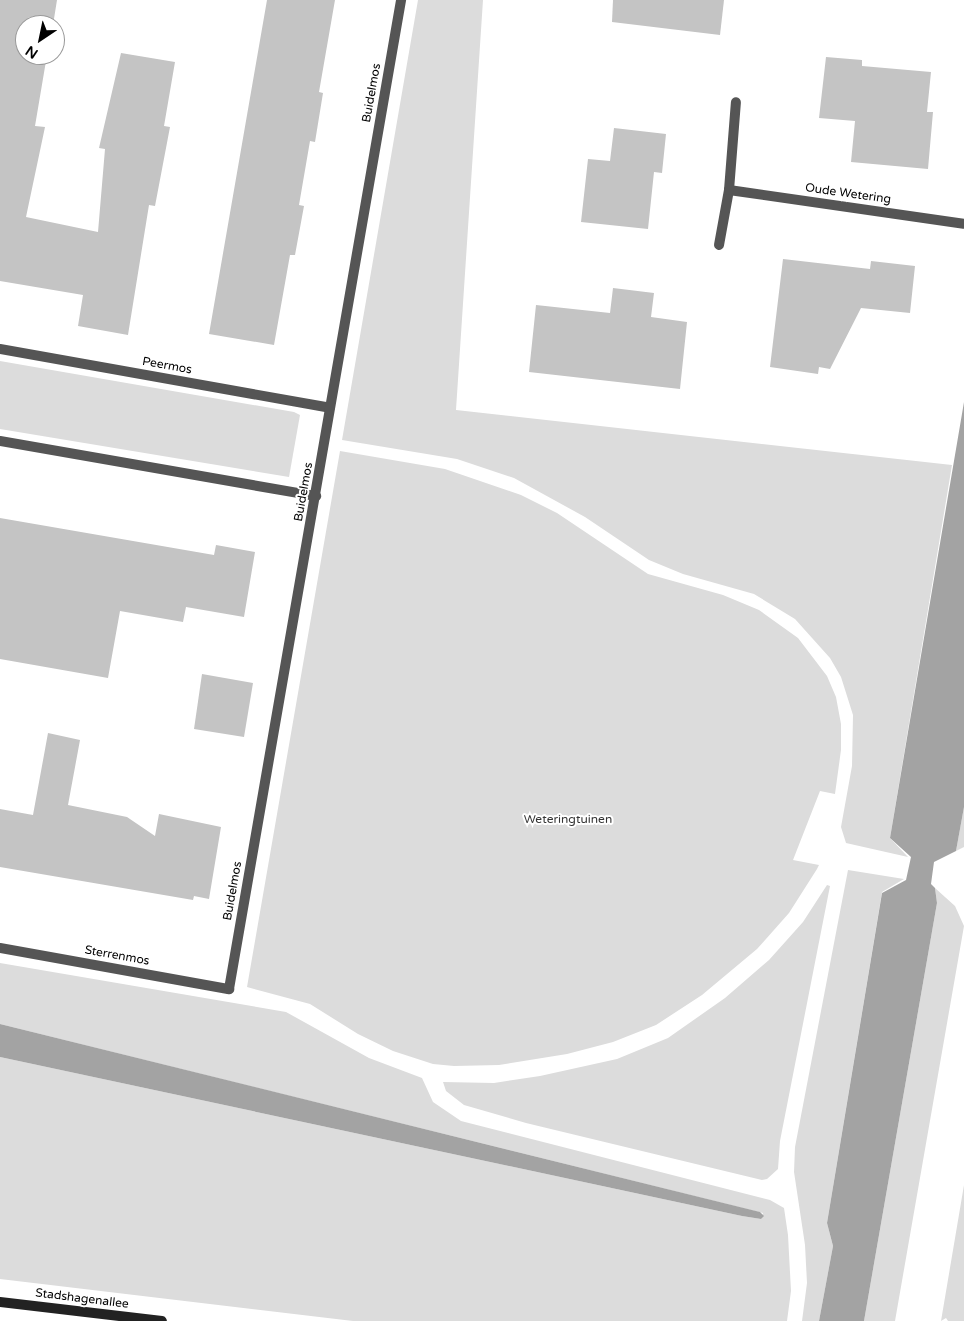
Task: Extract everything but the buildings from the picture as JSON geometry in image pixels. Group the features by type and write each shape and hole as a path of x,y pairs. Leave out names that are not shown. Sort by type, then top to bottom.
{"main road":[{"name":"Stadshagenallee","path":"0,1302 162,1321"}],"street":[{"name":"Buidelmos","path":"229,989 401,0"},
{"path":"719,245 729,190 736,102"},
{"name":"Oude Wetering","path":"729,190 964,224"},
{"name":"Peermos","path":"0,349 330,408"},
{"path":"0,441 316,496"},
{"name":"Sterrenmos","path":"0,948 229,989"}],"green space":[{"path":"418,0 483,0 456,410 952,465 890,838 908,857 846,843 841,827 852,766 853,715 841,677 830,658 795,619 754,594 683,574 649,560 585,517 514,478 457,459 342,440"},
{"path":"0,361 294,412 300,415 289,477 0,429"},
{"name":"Weteringtuinen","path":"340,451 445,469 521,495 557,513 648,574 723,595 759,610 798,638 827,676 836,697 841,724 841,750 835,794 820,791 793,860 819,865 789,913 757,949 702,995 656,1025 613,1042 567,1054 499,1065 454,1066 433,1064 393,1051 358,1034 310,1004 247,987"},
{"path":"964,807 964,847 956,851"},
{"path":"848,870 904,879 882,892 827,1223 833,1246 819,1321 802,1321 807,1283 805,1245 794,1172 795,1147"},
{"path":"827,885 830,886 780,1141 778,1169 767,1179 762,1180 526,1123 464,1105 446,1091 443,1082 494,1083 540,1076 617,1059 668,1038 725,998 769,960 803,922"},
{"path":"935,888 955,906 964,926 895,1321 864,1321 937,903"},
{"path":"0,963 286,1012 369,1058 422,1078 433,1102 461,1121 770,1200 784,1208 788,1235 791,1291 787,1321 353,1321 0,1279 0,1057 742,1216 761,1219 763,1213 0,1024"},
{"path":"964,1185 964,1321 948,1321 946,1318 941,1321"}],"shaded area":[{"path":"964,402 964,807 956,851 934,862 931,884 935,888 937,903 864,1321 819,1321 833,1246 827,1223 882,893 906,880 911,857 890,838"},
{"path":"0,1024 760,1212 764,1216 761,1219 742,1216 0,1057"}]}
